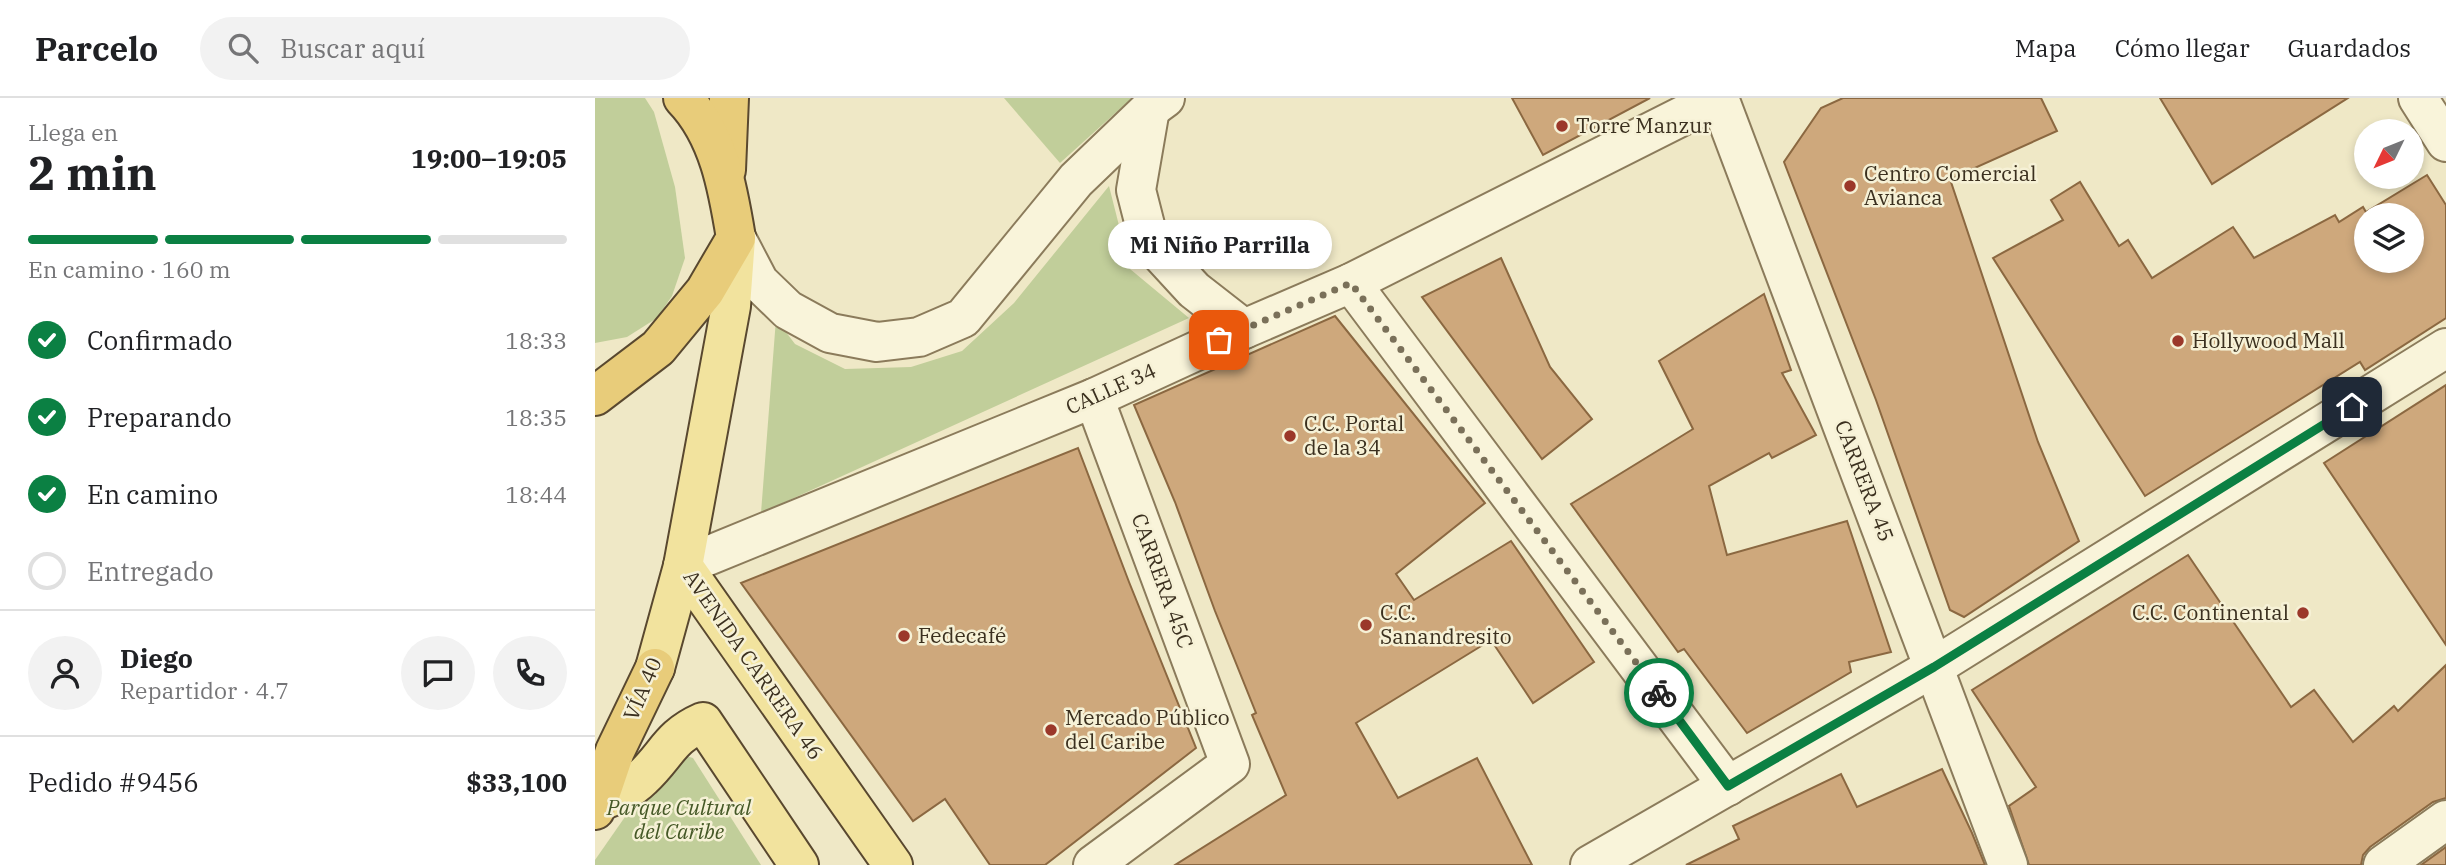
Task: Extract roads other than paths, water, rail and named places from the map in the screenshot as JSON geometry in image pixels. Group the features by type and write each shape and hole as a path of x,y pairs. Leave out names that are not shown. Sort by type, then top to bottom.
{"highway":[{"path":"595,396 658,348 705,291 736,238 726,180 710,139 683,98"},
{"path":"726,180 729,98"},
{"name":"VÍA 40","path":"597,806 615,751 655,668"}],"main road":[{"name":"AVENIDA CARRERA 46","path":"736,238 731,306 683,566 893,865"},
{"name":"VÍA 40","path":"655,668 683,566"},
{"path":"597,806 628,790 643,778 679,734 703,722 799,865"}],"street":[{"name":"CALLE 34","path":"683,566 1094,398 1351,283 1719,98"},
{"name":"CARRERA 45","path":"1719,98 2008,865"},
{"path":"2418,98 2446,142"},
{"path":"736,238 759,282 788,310 830,333 877,342 919,337 963,318 1076,180 1157,104"},
{"path":"1157,104 1136,190 1150,241 1194,290 1244,329"},
{"path":"1351,283 1728,786"},
{"path":"1590,865 1934,667 2446,348"},
{"name":"CARRERA 45C","path":"1093,865 1230,765 1094,398"},
{"path":"2383,865 2446,820"}],"place":[{"name":"Torre Manzur","path":"1562,126"},
{"name":"Centro Comercial Avianca","path":"1850,186"},
{"name":"Mi Niño Parrilla","path":"1219,340"},
{"name":"Hollywood Mall","path":"2178,341"},
{"name":"C.C. Portal de la 34","path":"1290,436"},
{"name":"C.C. Continental","path":"2303,613"},
{"name":"C.C. Sanandresito","path":"1366,625"},
{"name":"Fedecafé","path":"904,636"},
{"name":"Mercado Público del Caribe","path":"1051,730"}],"park label":[{"name":"Parque Cultural del Caribe","path":"679,820"}]}
